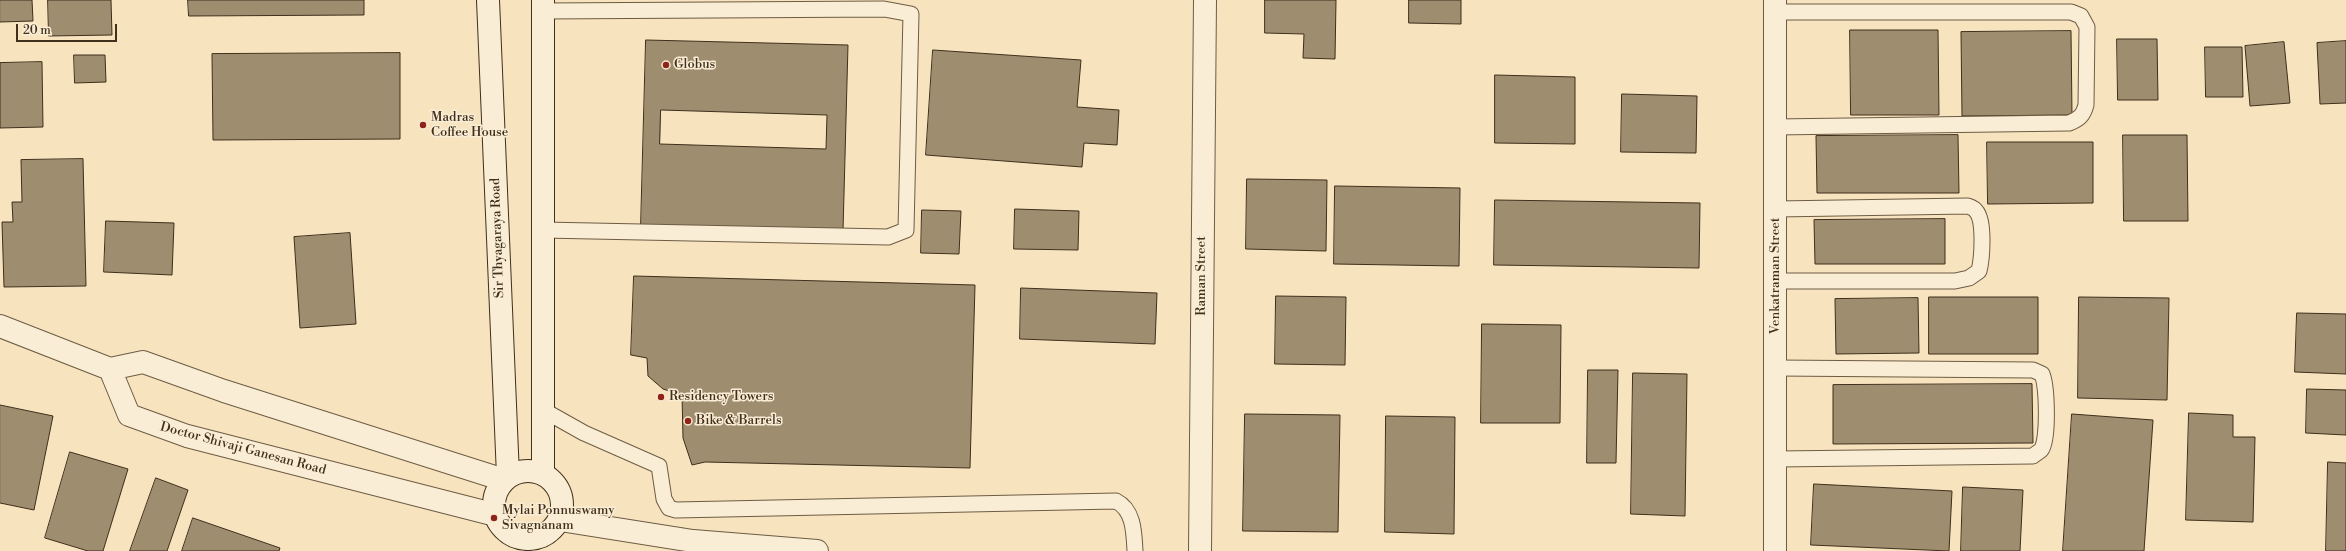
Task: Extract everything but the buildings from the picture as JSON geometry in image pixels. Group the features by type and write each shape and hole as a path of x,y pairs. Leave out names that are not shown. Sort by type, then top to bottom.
{"street":[{"name":"Sir Thyagaraya Road","path":"488,0 506,478"},
{"name":"Raman Street","path":"1200,551 1205,0"},
{"path":"543,5 543,473"},
{"name":"Venkatraman Street","path":"1775,551 1776,6"},
{"path":"0,326 110,369 143,362 231,393 506,478"},
{"name":"Doctor Shivaji Ganesan Road","path":"110,369 129,415 188,436 500,522"},
{"path":"525,470 543,473 557,485 563,502 560,520 541,544 531,540 514,537 500,522 493,508 496,490 506,478 525,470"},
{"path":"560,520 693,541 816,551"},
{"path":"500,522 502,551"}],"lane":[{"path":"543,5 884,9 911,14 906,230 888,237 543,230"},
{"path":"1775,127 2069,123 2078,119 2084,113 2086,105 2087,27 2081,16 2070,12 1776,6"},
{"path":"1776,209 1968,206 1976,211 1981,220 1981,261 1979,271 1969,278 1955,281 1776,281"},
{"path":"1776,368 2032,370 2042,374 2046,383 2045,440 2041,450 2033,456 1776,459"},
{"path":"543,410 584,433 659,466 664,499 669,508 676,510 1116,501 1124,506 1133,525 1135,551"}],"place":[{"name":"Globus","path":"666,65"},
{"name":"Madras Coffee House","path":"423,125"},
{"name":"Residency Towers","path":"661,397"},
{"name":"Bike & Barrels","path":"688,421"},
{"name":"Mylai Ponnuswamy Sivagnanam","path":"494,518"}]}
